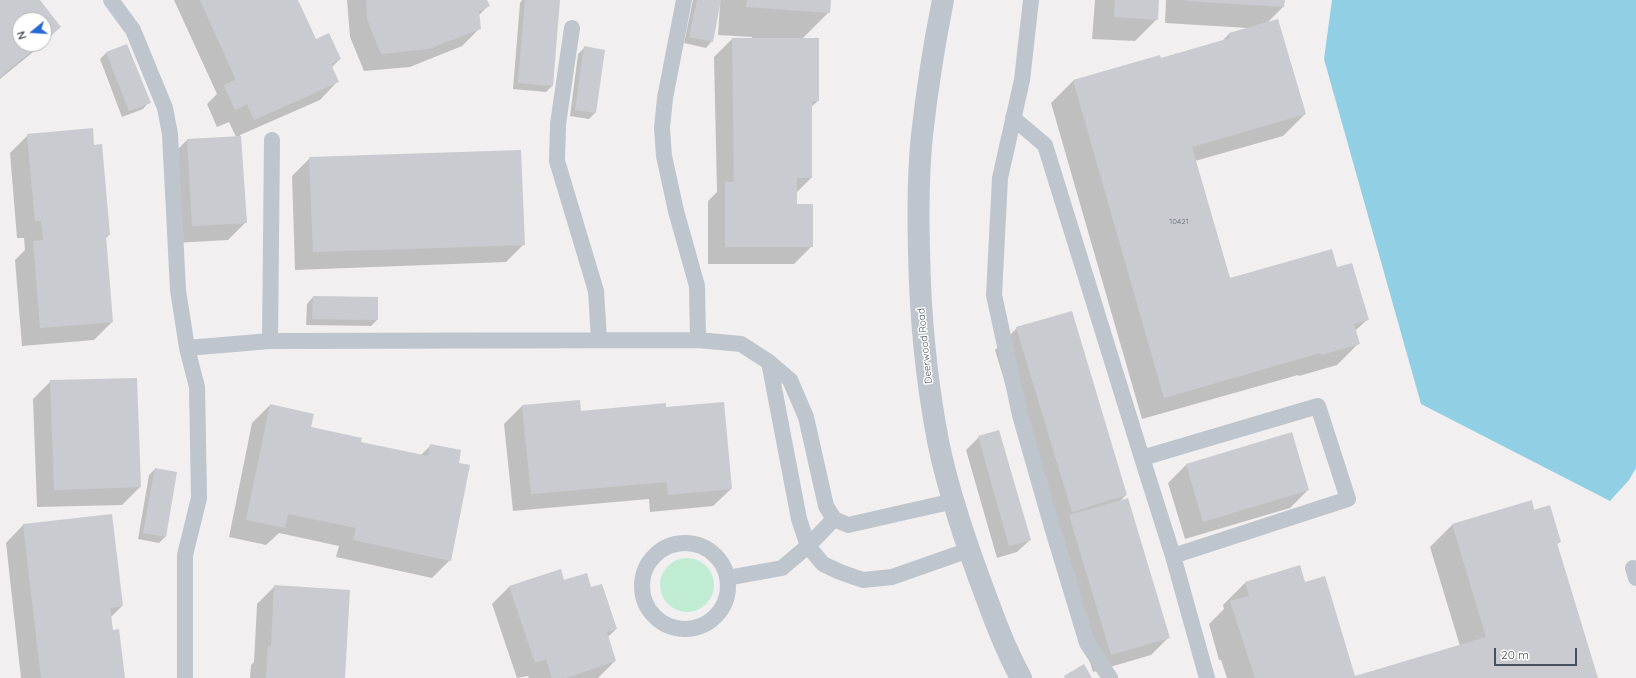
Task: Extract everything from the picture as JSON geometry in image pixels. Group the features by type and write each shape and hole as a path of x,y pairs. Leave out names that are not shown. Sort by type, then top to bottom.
{"street":[{"name":"Deerwood Road","path":"942,0 922,136 918,220 920,298 928,373 938,442 954,501 969,550 1002,639 1020,678"}],"lane":[{"path":"111,0 133,30 165,108 170,134 178,290 187,348 197,387 198,498 185,555 185,678"},
{"path":"684,0 662,128 664,156 674,204 697,286 698,340"},
{"path":"1031,0 1022,80 1000,178 994,296 1020,416 1087,643 1110,678"},
{"path":"572,28 558,124 557,161 596,291 599,340"},
{"path":"1013,118 1045,145 1173,556 1207,678"},
{"path":"270,341 272,140"},
{"path":"187,348 270,341 698,340 741,344 769,362 790,380 806,417 826,506 834,519 848,525 954,501"},
{"path":"769,362 799,519 808,546 823,564 863,580 892,577 969,550"},
{"path":"1142,458 1318,406 1348,498 1173,556"},
{"path":"727,578 782,568 808,546 834,519"},
{"path":"687,543 700,546 713,553 722,564 727,578 727,592 723,606 715,617 703,626 689,629 675,629 662,623 652,614 644,602 642,588 643,573 650,561 660,551 673,544 687,543"}],"green space":[{"path":"687,558 697,560 706,566 712,575 714,585 712,595 706,604 697,610 687,612 677,610 668,604 662,595 660,585 662,575 668,566 677,560"}],"water":[{"path":"1332,0 1636,0 1636,468 1629,480 1610,501 1421,404 1324,59"}],"building":[{"path":"0,0 40,0 49,12 12,12 12,52 30,52 0,77"},
{"path":"200,0 298,0 316,39 329,33 341,59 331,64 339,82 254,120 247,104 235,110 224,85 236,80"},
{"path":"366,0 487,0 490,6 479,11 481,29 428,49 381,54 367,19"},
{"path":"525,0 560,0 553,86 518,83"},
{"path":"697,0 721,0 713,42 689,37"},
{"path":"747,0 831,0 830,13 746,7"},
{"path":"1115,0 1159,0 1158,20 1114,17"},
{"path":"1187,0 1285,0 1284,7"},
{"path":"52,15 61,27 52,34"},
{"path":"1278,19 1306,114 1192,147 1230,278 1332,249 1337,267 1352,263 1369,320 1354,324 1360,344 1321,355 1320,353 1164,398 1073,80 1160,55 1161,58 1230,38 1229,33"},
{"path":"732,38 819,38 819,101 812,101 812,178 797,178 797,204 813,204 813,247 725,247 725,182 734,182"},
{"path":"127,44 151,103 129,111 106,52"},
{"path":"584,46 605,50 596,113 575,110"},
{"path":"93,128 94,145 102,144 110,235 106,236 113,322 40,328 33,241 43,240 41,221 35,221 27,134"},
{"path":"241,136 247,223 192,226 187,139"},
{"path":"521,150 525,245 313,252 309,157"},
{"path":"313,296 378,297 378,320 312,319"},
{"path":"1072,311 1127,495 1072,512 1016,327"},
{"path":"137,378 141,487 54,490 50,380"},
{"path":"580,400 581,411 666,403 666,407 724,402 732,489 668,495 667,482 531,494 522,405"},
{"path":"270,404 314,414 311,427 362,438 361,442 428,456 430,444 461,450 459,463 470,465 451,561 353,540 356,528 288,514 285,528 246,520"},
{"path":"999,430 1031,540 1009,546 978,436"},
{"path":"1292,432 1309,490 1203,522 1186,464"},
{"path":"155,468 177,472 166,537 143,533"},
{"path":"1128,498 1170,638 1111,655 1069,515"},
{"path":"1532,500 1534,510 1550,505 1561,542 1557,543 1598,678 1255,678 1230,601 1249,596 1245,582 1300,565 1305,582 1325,576 1355,676 1486,637 1452,524"},
{"path":"112,514 123,606 110,608 113,630 119,629 125,678 41,678 23,524"},
{"path":"561,569 564,580 587,573 591,587 602,584 617,629 607,632 616,661 566,678 552,678 546,659 535,663 509,586"},
{"path":"274,585 350,590 345,678 266,678 268,646 271,647"},
{"path":"1084,664 1092,678 1065,678 1064,676"}]}
